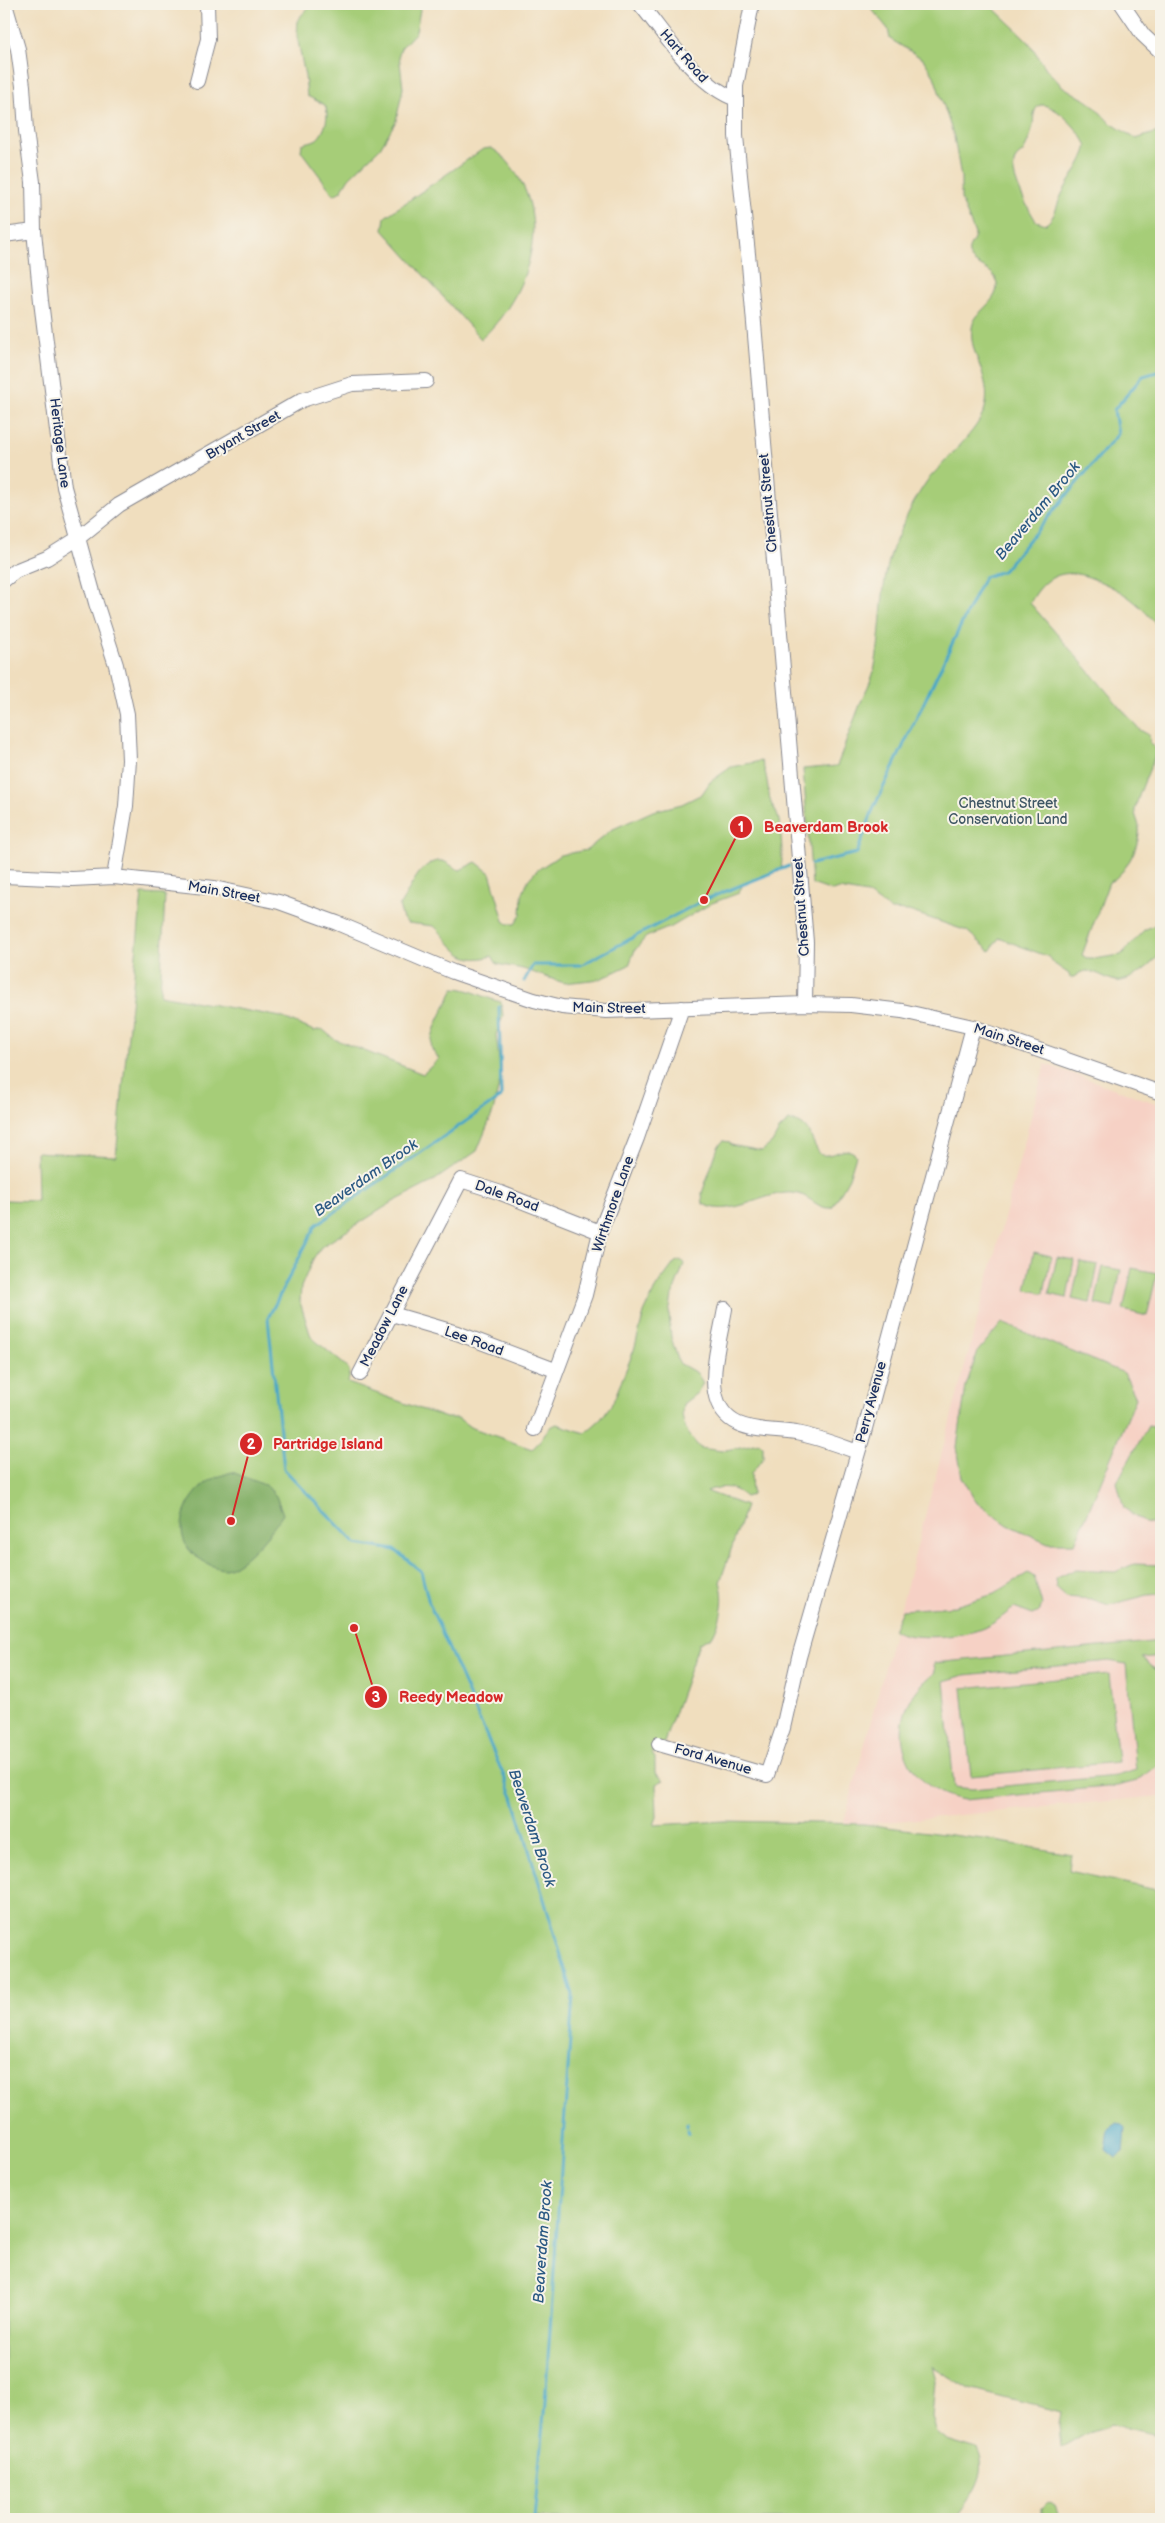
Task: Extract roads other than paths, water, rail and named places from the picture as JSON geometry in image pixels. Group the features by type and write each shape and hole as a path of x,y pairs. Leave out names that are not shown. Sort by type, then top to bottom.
{"street":[{"name":"Heritage Lane","path":"5,4 18,49 22,77 26,132 33,182 34,231 64,486 77,538 116,665 127,714 129,760 126,806 114,878"},
{"path":"198,81 208,39 207,4"},
{"name":"Hart Road","path":"640,4 705,81 721,93 736,99"},
{"name":"Chestnut Street","path":"752,4 737,78 736,136 749,264 805,933 805,1004"},
{"path":"1122,4 1143,35 1160,51"},
{"path":"4,235 34,231"},
{"name":"Bryant Street","path":"4,580 15,571 47,558 77,538 119,505 311,396 352,384 426,381"},
{"name":"Main Street","path":"4,876 72,880 114,878 214,888 279,902 338,923 453,972 562,1007 606,1011 805,1004 851,1005 902,1010 973,1027 1161,1093"},
{"name":"Wirthmore Lane","path":"535,1428 555,1370 585,1295 600,1232 682,1008"},
{"name":"Perry Avenue","path":"767,1776 783,1728 822,1572 858,1452 973,1027"},
{"name":"Dale Road","path":"408,1278 461,1180 501,1193 600,1232"},
{"name":"Meadow Lane","path":"360,1374 392,1314 408,1278"},
{"path":"725,1308 715,1378 715,1392 728,1416 740,1425 751,1429 796,1433 858,1452"},
{"name":"Lee Road","path":"392,1314 456,1333 555,1370"},
{"name":"Ford Avenue","path":"658,1744 767,1776"}],"water":[{"path":"1116,2123 1122,2124 1125,2128 1123,2153 1116,2158 1106,2150 1109,2128"}],"waterway":[{"name":"Beaverdam Brook","path":"811,864 857,853 874,807 984,577 1003,571 1118,434 1114,410 1143,376 1161,371"},
{"name":"Beaverdam Brook","path":"524,981 533,965 581,965 704,900 789,866"},
{"name":"Beaverdam Brook","path":"499,1007 501,1097 316,1225 268,1318 284,1469 356,1544 395,1550 421,1571 429,1603 513,1797 573,1995 545,2403 534,2519"}],"place":[{"name":"Beaverdam Brook","path":"704,900"},
{"name":"Partridge Island","path":"231,1521"},
{"name":"Reedy Meadow","path":"354,1628"}],"park label":[{"name":"Chestnut Street Conservation Land","path":"1008,812"}]}
